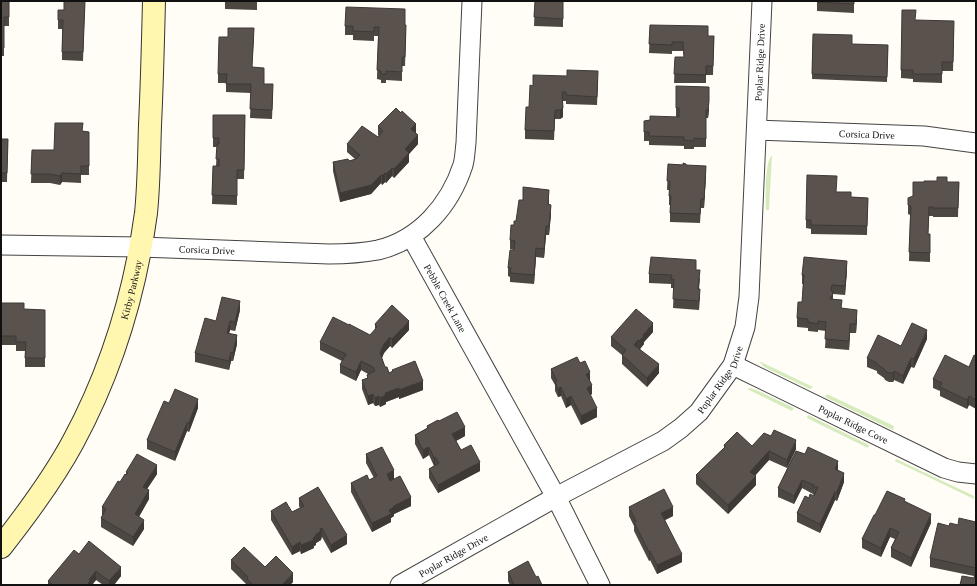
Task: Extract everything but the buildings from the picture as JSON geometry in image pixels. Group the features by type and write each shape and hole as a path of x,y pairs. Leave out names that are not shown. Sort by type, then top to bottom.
{"main road":[{"name":"Kirby Parkway","path":"1,547 32,506 73,443 93,403 112,359 124,321 141,247 146,211 149,175 154,1"}],"street":[{"path":"411,236 432,219 446,201 464,163 472,1"},
{"name":"Poplar Ridge Drive","path":"400,585 556,496 663,441 699,412 733,365 745,327 749,298 762,1"},
{"name":"Corsica Drive","path":"757,130 924,136 976,143"},
{"name":"Corsica Drive","path":"1,245 141,247 355,254 379,249 411,236"},
{"name":"Pebble Creek Lane","path":"411,236 556,496 600,585"},
{"name":"Poplar Ridge Cove","path":"733,365 944,468 958,472 976,474"}],"green space":[{"path":"772,155 769,210 766,210 767,173 769,159"},
{"path":"759,361 813,387 810,389 764,367"},
{"path":"750,388 794,408 792,411 747,389"},
{"path":"827,394 894,426 893,430 825,397"},
{"path":"808,415 869,445 868,448 807,418"},
{"path":"896,459 974,496 974,499 895,461"}]}
